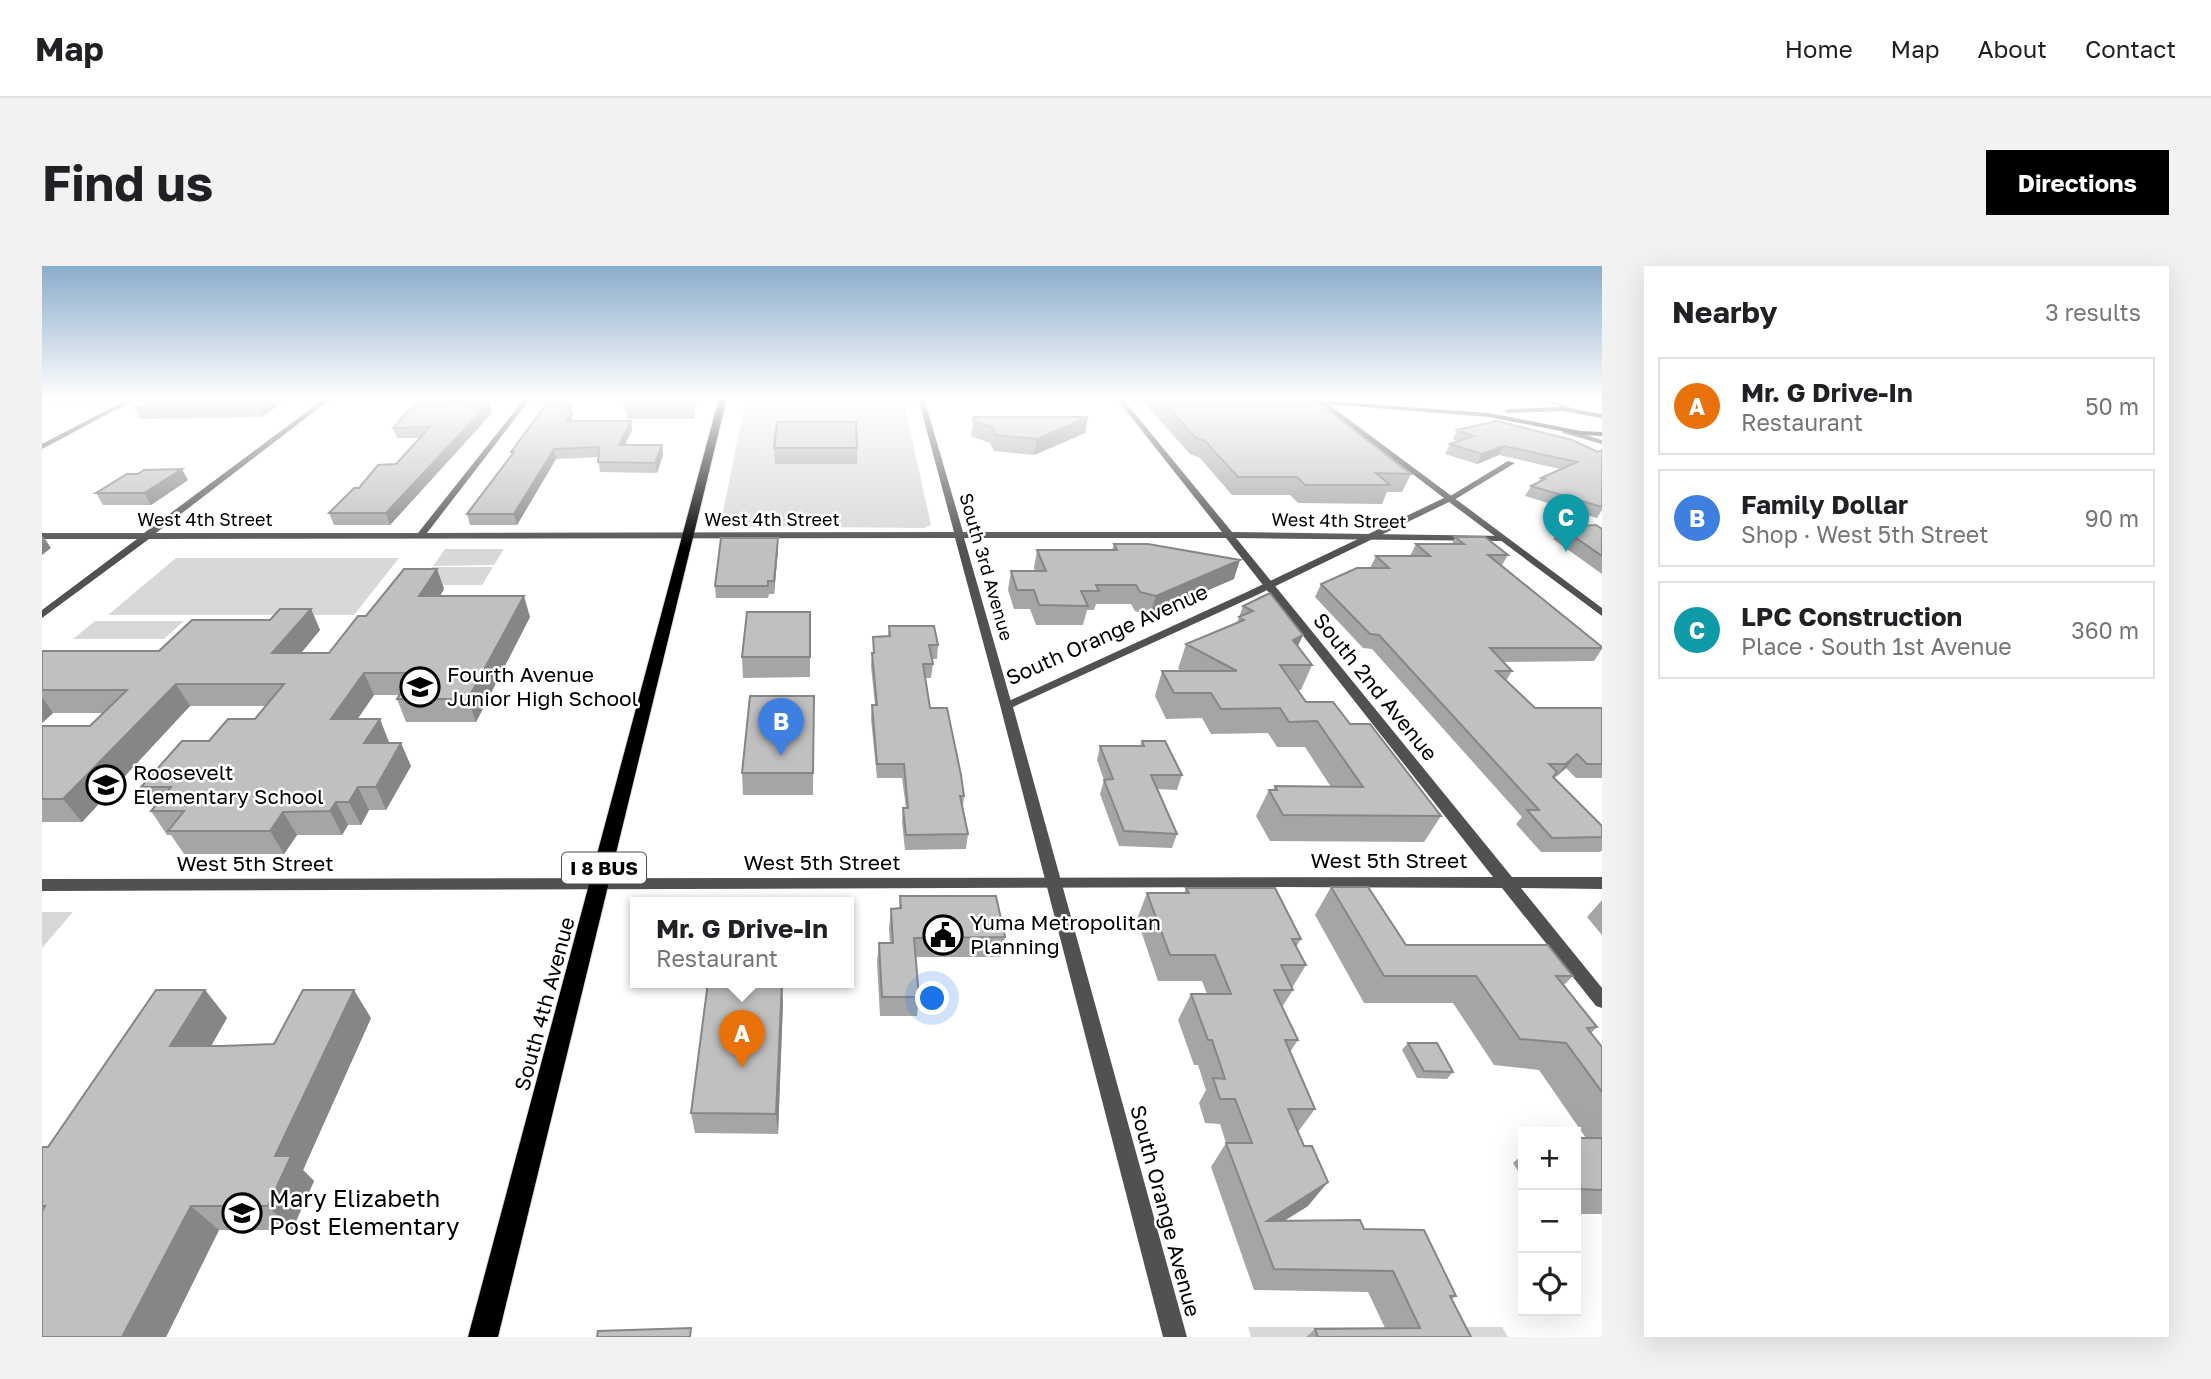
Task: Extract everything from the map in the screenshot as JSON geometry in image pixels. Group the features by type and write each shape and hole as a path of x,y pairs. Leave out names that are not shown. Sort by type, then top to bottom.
{"main road":[{"name":"South 4th Avenue","path":"483,1337 710,448"}],"street":[{"path":"42,615 264,448"},
{"path":"420,536 489,448"},
{"name":"South 3rd Avenue","path":"935,448 1006,705"},
{"name":"South 2nd Avenue","path":"1158,448 1602,1001"},
{"path":"1384,448 1602,613"},
{"name":"South Orange Avenue","path":"1175,1337 1006,705 1270,585 1451,498 1511,463"},
{"name":"West 4th Street","path":"42,536 1502,538"},
{"name":"West 5th Street","path":"42,885 1602,883"}],"shaded area":[{"path":"736,448 914,448 931,525 924,528 720,526"},
{"path":"445,549 504,549 494,565 433,566"},
{"path":"176,558 399,558 354,615 108,615"},
{"path":"432,567 493,567 482,585 420,585"},
{"path":"95,621 184,621 164,639 73,639"},
{"path":"42,912 73,912 42,948"},
{"path":"1248,1327 1502,1327 1508,1337 1251,1337"}],"building":[{"path":"411,448 447,448 386,513 329,513 354,488 359,488 378,465 396,464"},
{"path":"514,448 577,448 554,449 514,514 467,514 514,452 511,452"},
{"path":"599,448 661,448 655,463 598,462"},
{"path":"1211,448 1377,448 1411,474 1376,473 1390,485 1305,485 1297,477 1238,477"},
{"path":"1463,448 1499,448 1482,454"},
{"path":"1513,448 1602,450 1602,507 1531,486 1545,479 1541,478 1577,462"},
{"path":"182,469 144,493 96,493 127,474 138,474 144,470"},
{"path":"1596,525 1602,529 1602,556 1560,527"},
{"path":"1455,537 1485,537 1508,555 1488,555 1602,647 1490,648 1512,671 1496,671 1535,708 1602,708 1602,764 1587,764 1577,754 1566,764 1549,764 1557,772 1553,777 1602,826 1602,837 1552,838 1527,810 1539,810 1379,635 1370,634 1321,584 1357,568 1389,568 1376,556 1430,556 1416,544 1464,544"},
{"path":"721,538 778,538 774,581 768,581 768,586 715,586"},
{"path":"1114,544 1148,544 1240,560 1156,596 1140,592 1136,585 1096,585 1099,591 1081,591 1088,606 1039,605 1034,590 1017,590 1011,571 1046,571 1037,550 1117,550"},
{"path":"404,569 437,569 419,596 524,596 468,699 397,699 414,673 364,673 331,719 380,719 364,743 401,743 376,787 358,787 349,802 336,802 330,811 283,812 270,831 168,831 184,811 151,811 171,787 141,787 182,741 209,741 228,719 255,719 284,684 176,684 63,799 42,799 42,726 90,726 127,690 42,690 42,651 159,651 192,620 270,620 280,609 311,609 272,653 329,653 358,616 366,616"},
{"path":"1270,593 1303,635 1293,640 1312,665 1280,665 1306,702 1333,702 1350,724 1370,724 1441,816 1283,815 1269,790 1277,790 1275,786 1363,787 1317,721 1289,722 1280,708 1221,709 1211,693 1174,693 1162,671 1237,671 1186,644 1244,620 1239,617 1253,611 1243,606"},
{"path":"747,612 810,612 810,657 742,657"},
{"path":"889,626 934,626 938,645 929,645 933,664 923,664 930,708 947,708 961,775 964,796 960,796 968,834 906,835 903,808 908,808 904,764 877,764 872,705 877,705 873,637 890,636"},
{"path":"750,696 814,696 813,773 742,773"},
{"path":"1142,741 1165,741 1182,775 1151,775 1177,834 1124,831 1104,780 1113,779 1100,746 1144,746"},
{"path":"1331,887 1368,887 1406,945 1548,945 1573,976 1556,976 1597,1027 1587,1028 1602,1047 1602,1092 1566,1043 1520,1039 1476,976 1384,976"},
{"path":"1186,888 1275,888 1301,939 1292,939 1306,965 1281,965 1293,990 1274,990 1298,1040 1285,1040 1315,1109 1288,1109 1304,1146 1312,1146 1328,1182 1267,1221 1360,1220 1364,1229 1424,1230 1456,1296 1450,1296 1471,1337 1318,1337 1315,1329 1420,1328 1393,1271 1274,1269 1226,1143 1252,1143 1235,1099 1220,1099 1213,1078 1225,1079 1212,1040 1208,1040 1191,994 1231,994 1215,955 1170,955 1147,893 1189,893"},
{"path":"900,896 996,896 1005,937 914,938 919,997 882,997 879,943 893,943 891,909 901,908"},
{"path":"707,988 782,988 776,1114 691,1113"},
{"path":"156,990 205,990 170,1046 221,1046 274,1044 303,990 354,990 275,1156 291,1156 268,1206 191,1206 122,1337 42,1337 42,1211 45,1206 42,1206 42,1147 48,1147"},
{"path":"1408,1043 1437,1043 1453,1072 1424,1071"},
{"path":"1581,1138 1602,1138 1602,1190 1581,1189"},
{"path":"691,1328 690,1337 597,1337 598,1331"}],"place":[{"name":"LPC Construction","path":"1566,552"},
{"name":"Fourth Avenue Junior High School","path":"420,687"},
{"name":"Family Dollar","path":"781,756"},
{"name":"Roosevelt Elementary School","path":"106,785"},
{"name":"Yuma Metropolitan Planning","path":"943,935"},
{"name":"Mr. G Drive-In","path":"742,1068"},
{"name":"Mary Elizabeth Post Elementary","path":"242,1213"}]}
